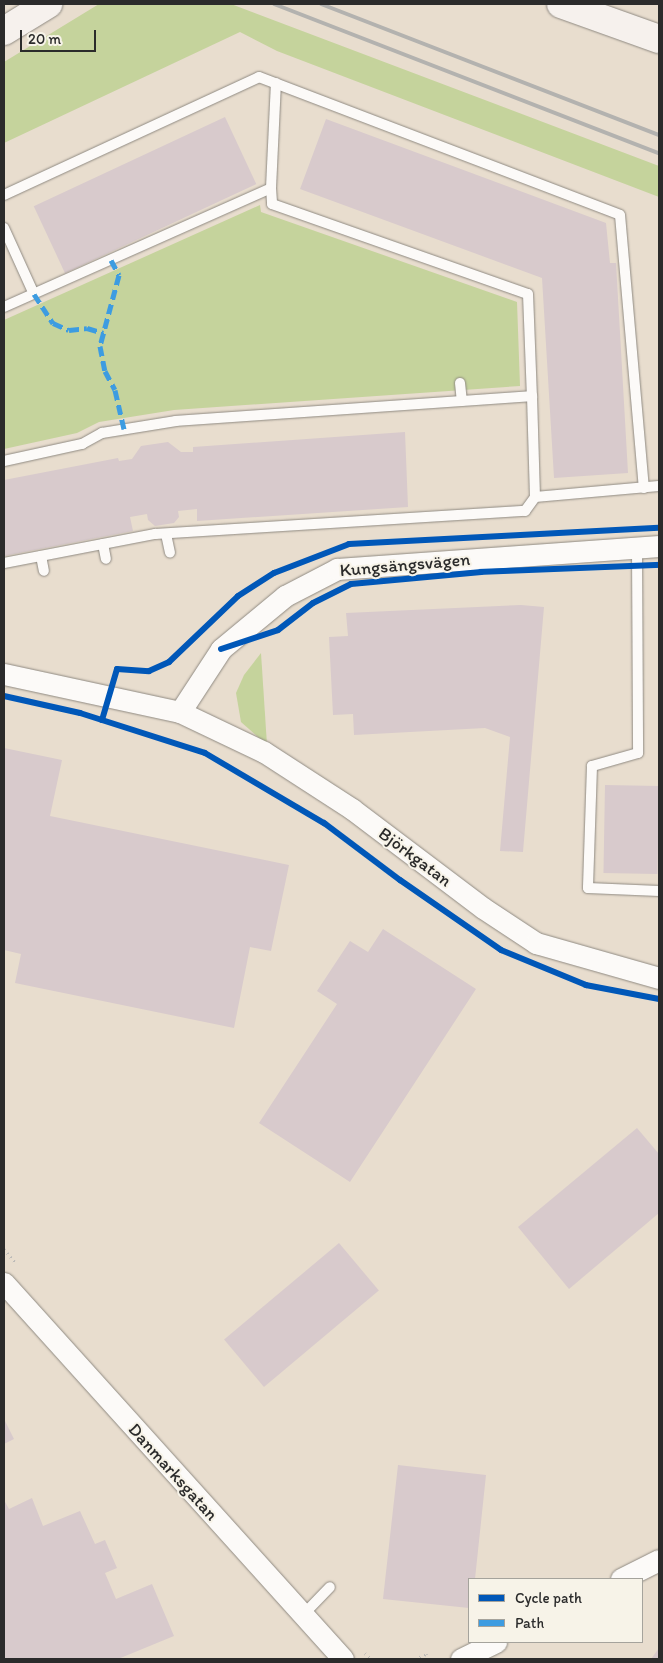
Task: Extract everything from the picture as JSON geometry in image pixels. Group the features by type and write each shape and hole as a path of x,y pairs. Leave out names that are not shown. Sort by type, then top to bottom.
{"main road":[{"path":"4,31 48,4"},
{"path":"562,4 659,39"}],"street":[{"name":"Kungsängsvägen","path":"180,712 221,649 285,596 337,569 659,546"},
{"path":"4,674 180,712"},
{"name":"Björkgatan","path":"180,712 264,752 344,804 483,908 536,943 659,978"},
{"name":"Danmarksgatan","path":"4,1283 302,1616 343,1659"},
{"path":"623,1578 659,1560"},
{"path":"461,1659 494,1643"}],"lane":[{"path":"4,195 259,77 620,215 644,488"},
{"path":"4,563 166,534 525,511 535,497 528,294 272,204 271,188 276,83"},
{"path":"4,307 271,188"},
{"path":"4,228 34,294"},
{"path":"460,383 462,401"},
{"path":"4,461 82,444 102,433 176,421 532,396"},
{"path":"535,497 659,486"},
{"path":"166,534 170,553"},
{"path":"103,544 106,559"},
{"path":"637,547 638,753 592,766 588,888 659,891"},
{"path":"40,556 44,571"},
{"path":"302,1616 330,1587"}],"path":[{"path":"415,1659 426,1654 429,1659"}],"green space":[{"path":"99,4 231,4 659,166 659,197 277,51 240,32 4,143 4,62"},
{"path":"260,205 261,212 517,302 520,386 174,410 99,422 77,433 4,449 4,320"},
{"path":"261,653 267,745 241,722 236,693 244,675"}],"building":[{"path":"225,117 256,184 65,273 34,206"},
{"path":"326,119 606,223 610,263 616,263 628,473 554,478 542,278 300,189"},
{"path":"405,432 408,507 197,521 197,509 178,511 179,517 174,523 155,526 148,520 147,514 130,517 133,531 4,556 4,480 118,458 119,461 132,459 141,446 168,442 181,452 193,452 193,447"},
{"path":"521,605 544,607 523,852 500,851 510,737 485,728 354,735 353,714 333,715 329,637 348,636 346,613"},
{"path":"4,748 62,760 50,816 289,865 271,951 250,947 234,1028 15,983 21,954 4,950"},
{"path":"605,785 659,786 657,874 603,873"},
{"path":"383,929 476,989 350,1182 259,1123 337,1004 317,991 350,941 368,952"},
{"path":"637,1128 659,1154 659,1213 569,1289 518,1227"},
{"path":"339,1243 379,1290 264,1387 224,1339"},
{"path":"4,1419 14,1439 4,1444"},
{"path":"398,1465 486,1475 475,1578 468,1578 468,1608 383,1599"},
{"path":"32,1498 43,1526 80,1511 95,1544 105,1540 117,1568 105,1573 116,1599 152,1584 174,1636 118,1659 4,1659 4,1500 9,1509"},
{"path":"659,1648 659,1659 651,1659"}],"railway":[{"path":"274,4 659,153"},
{"path":"321,4 659,135"}],"marked path":[{"path":"111,260 119,275 100,346 105,371 115,390 124,429"},
{"path":"34,294 53,323 69,330 87,328 103,333"}],"cycle path":[{"path":"102,720 117,669 149,671 169,662 238,596 274,573 349,544 659,528"},
{"path":"221,649 278,630 313,603 351,584 481,572 659,565"},
{"path":"4,696 80,713 205,753 324,823 400,880 501,950 586,985 659,999"}]}
